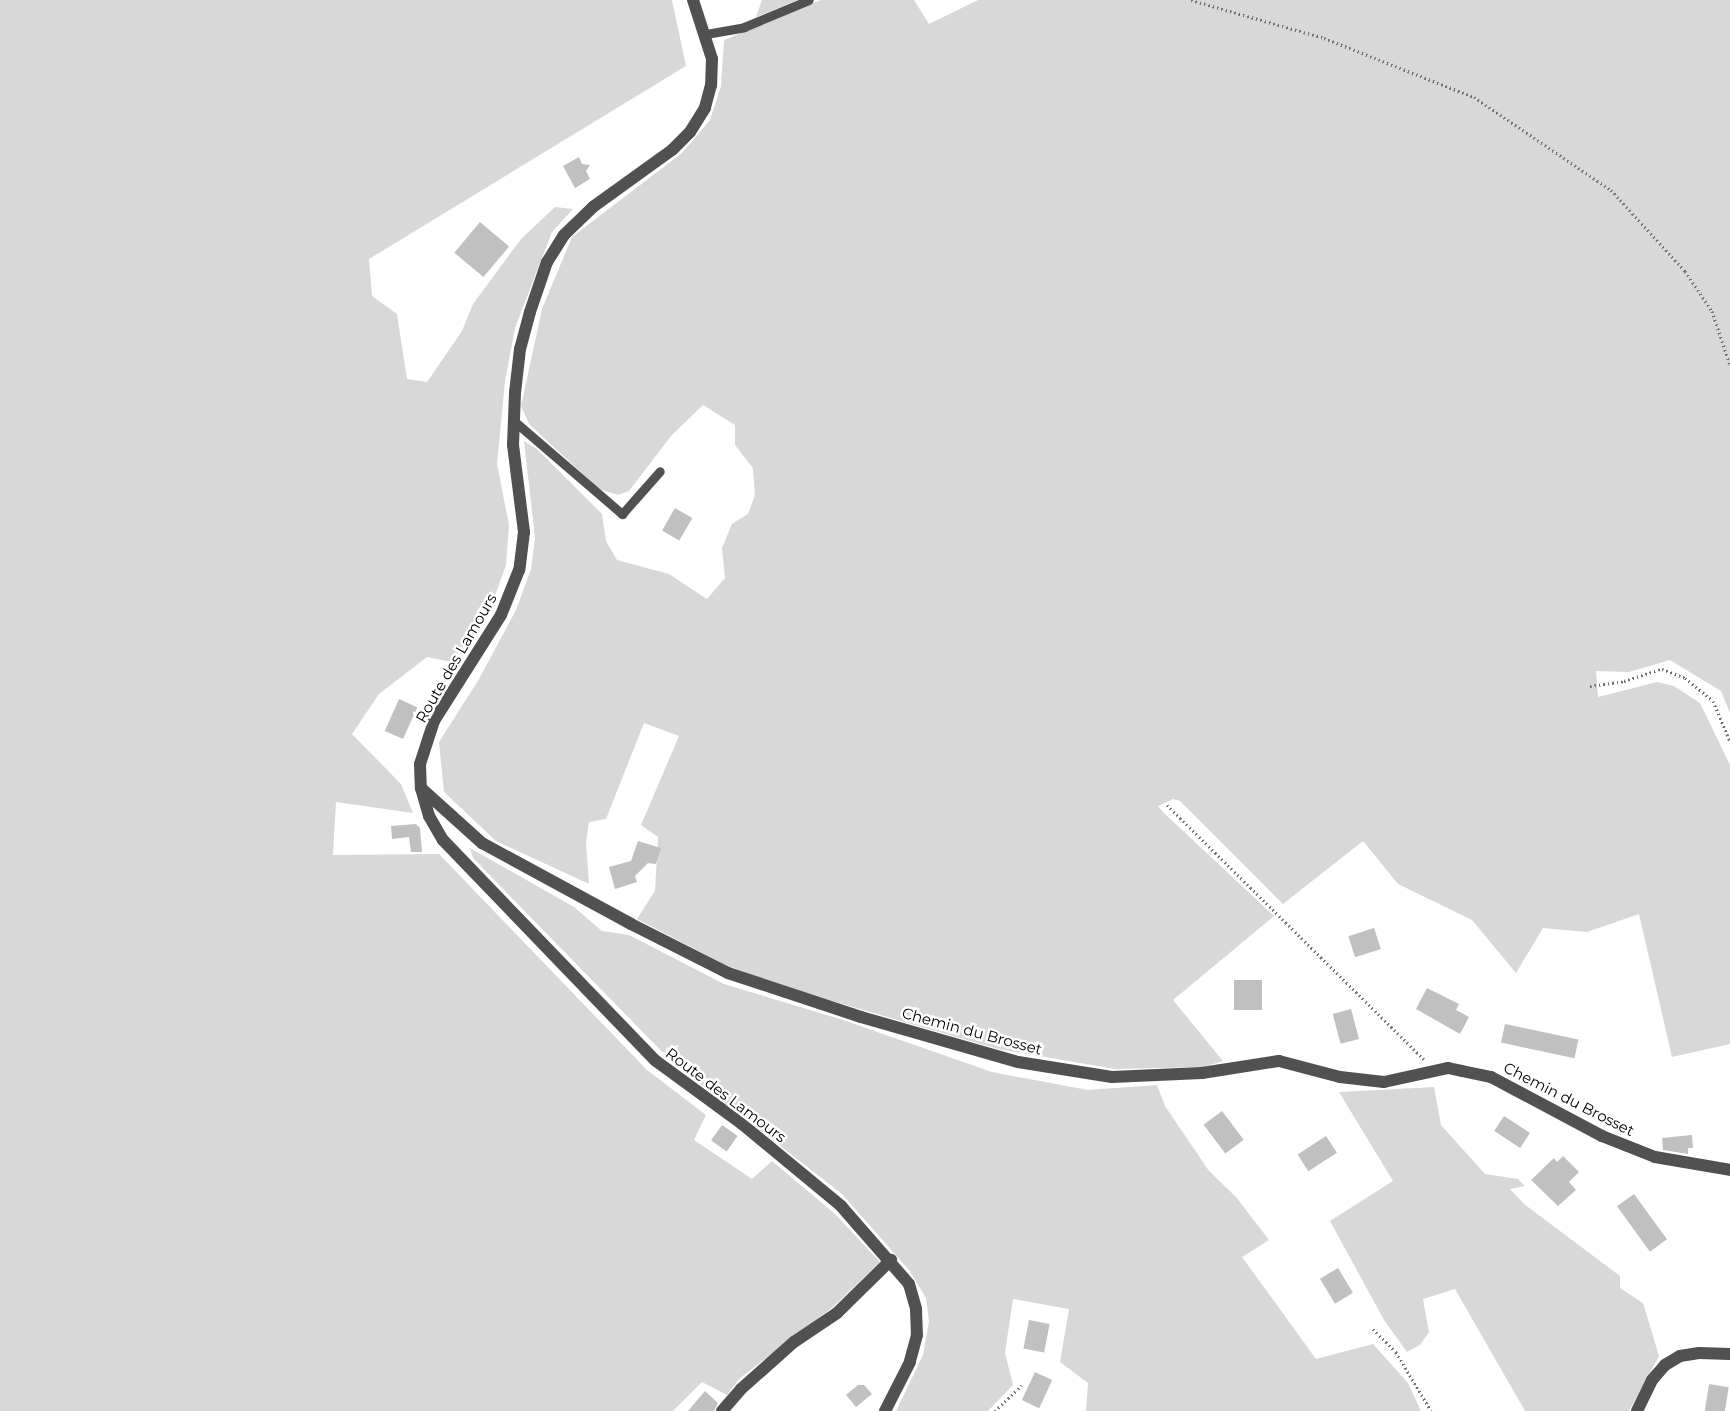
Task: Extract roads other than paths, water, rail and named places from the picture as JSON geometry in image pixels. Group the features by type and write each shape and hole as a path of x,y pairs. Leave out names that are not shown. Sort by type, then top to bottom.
{"street":[{"name":"Route des Lamours","path":"693,0 706,34 712,59 711,85 705,108 690,132 672,150 593,207 564,235 547,262 520,349 513,445 524,532 519,570 501,615 434,721 420,764 421,788 429,816 443,840 656,1061 742,1124 832,1199 891,1260 909,1284 916,1309 917,1335 910,1362 885,1411"},
{"name":"Chemin du Brosset","path":"421,788 482,843 728,974 1018,1062 1112,1077 1202,1073 1279,1061 1340,1077 1384,1082 1448,1068 1491,1077 1602,1136 1655,1157 1730,1170"},
{"path":"722,1411 741,1389 794,1342 837,1312 891,1260"},
{"path":"1637,1411 1652,1380 1665,1365 1680,1356 1700,1353 1730,1354"}],"lane":[{"path":"706,34 744,27 809,0"},
{"path":"514,421 622,514 660,471"}]}
